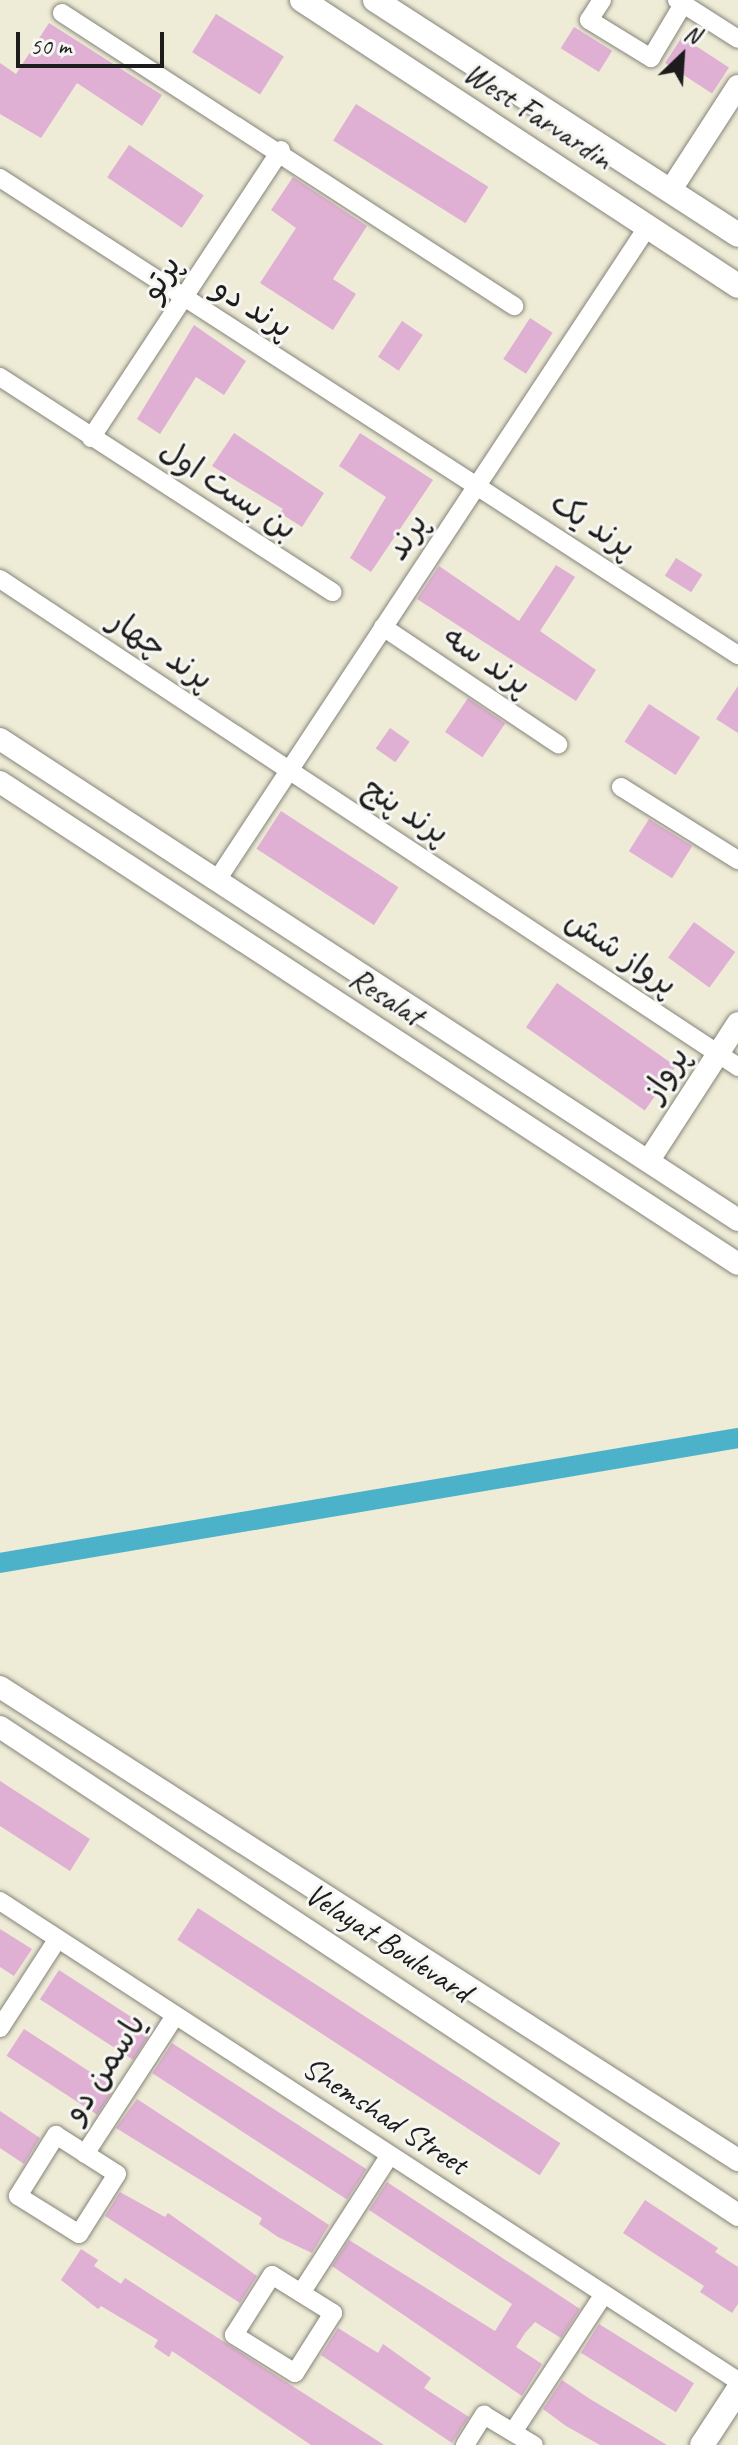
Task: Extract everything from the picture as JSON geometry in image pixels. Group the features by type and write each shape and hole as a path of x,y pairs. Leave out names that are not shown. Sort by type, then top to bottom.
{"main road":[{"name":"West Farvardin","path":"302,0 738,286"},
{"name":"West Farvardin","path":"375,0 738,235"},
{"path":"702,2445 738,2390"}],"street":[{"path":"602,0 589,20 651,58 680,2 738,39"},
{"path":"62,13 281,150 514,306"},
{"path":"670,191 738,86"},
{"name":"پرتو","path":"91,438 281,150"},
{"name":"پرند دو","path":"0,178 183,299 477,485"},
{"name":"پرند","path":"217,880 648,226"},
{"name":"بن بست اول","path":"0,377 332,592"},
{"name":"پرند یک","path":"477,485 738,655"},
{"name":"پرند چهار","path":"0,579 288,771"},
{"name":"پرند سه","path":"383,627 558,744"},
{"name":"Resalat","path":"0,739 738,1220"},
{"name":"پرند پنج","path":"288,771 490,902"},
{"name":"Resalat","path":"0,782 738,1264"},
{"path":"621,787 738,860"},
{"name":"پرواز شش","path":"490,902 738,1067"},
{"name":"پرواز","path":"649,1160 738,1023"},
{"name":"Velayat Boulevard","path":"0,1687 738,2160"},
{"name":"Velayat Boulevard","path":"0,1727 738,2215"},
{"name":"Shemshad Street","path":"0,1901 738,2381"},
{"path":"0,2028 57,1940"},
{"name":"یاسمن دو","path":"85,2154 175,2016"},
{"path":"56,2135 85,2154 117,2174 79,2234 18,2196 56,2135"},
{"path":"301,2293 390,2155"},
{"path":"272,2275 301,2293 333,2313 295,2373 234,2335 272,2275"},
{"path":"513,2432 604,2294"},
{"path":"465,2445 484,2415 534,2445"}],"building":[{"path":"216,14 284,56 260,95 192,52"},
{"path":"49,23 162,95 142,126 77,83 41,138 0,114 0,63 16,74"},
{"path":"574,27 612,51 599,72 561,48"},
{"path":"682,37 729,67 712,93 665,63"},
{"path":"356,104 488,187 466,223 333,140"},
{"path":"129,145 204,195 182,228 107,177"},
{"path":"293,177 367,226 333,279 356,294 333,330 260,283 296,228 271,210"},
{"path":"530,318 553,333 526,374 503,359"},
{"path":"402,321 423,335 399,371 378,357"},
{"path":"194,325 246,361 224,395 196,377 160,434 137,419"},
{"path":"234,433 324,493 302,527 280,513 283,509 212,466"},
{"path":"360,433 433,480 371,572 350,558 386,497 339,466"},
{"path":"676,558 702,574 691,592 665,576"},
{"path":"556,565 575,577 540,631 596,670 576,701 417,599 439,566 519,621"},
{"path":"738,686 738,733 716,719"},
{"path":"468,698 505,723 482,757 445,732"},
{"path":"649,704 700,737 676,775 624,742"},
{"path":"390,728 410,742 395,762 376,748"},
{"path":"281,811 398,887 374,925 256,849"},
{"path":"649,819 692,846 672,878 629,851"},
{"path":"694,922 735,952 709,988 668,958"},
{"path":"557,983 676,1066 645,1110 526,1027"},
{"path":"0,1781 90,1839 70,1871 0,1826"},
{"path":"198,1908 560,2143 540,2175 177,1940"},
{"path":"0,1929 32,1949 14,1976 0,1967"},
{"path":"59,1970 152,2030 133,2060 40,1999"},
{"path":"24,2029 115,2088 97,2115 7,2056"},
{"path":"172,2043 367,2169 347,2200 152,2073"},
{"path":"137,2099 329,2225 312,2253 278,2237 259,2224 262,2218 116,2128"},
{"path":"0,2111 40,2138 24,2164 0,2148"},
{"path":"387,2182 580,2309 561,2338 535,2322 525,2333 516,2347 542,2364 522,2396 332,2266 349,2240 495,2331 512,2304 369,2210"},
{"path":"120,2192 165,2217 168,2213 257,2276 240,2303 105,2216"},
{"path":"645,2200 718,2248 715,2252 738,2267 738,2304 732,2313 700,2292 704,2286 623,2233"},
{"path":"81,2249 98,2260 94,2266 121,2284 125,2278 384,2445 311,2445 172,2351 169,2357 154,2347 158,2340 101,2306 98,2309 61,2280"},
{"path":"599,2324 694,2383 676,2412 581,2353"},
{"path":"338,2328 378,2353 383,2344 431,2378 424,2388 469,2417 452,2443 321,2355"},
{"path":"562,2380 667,2445 600,2445 566,2426 543,2409"}],"waterway":[{"path":"0,1563 738,1438"}]}
